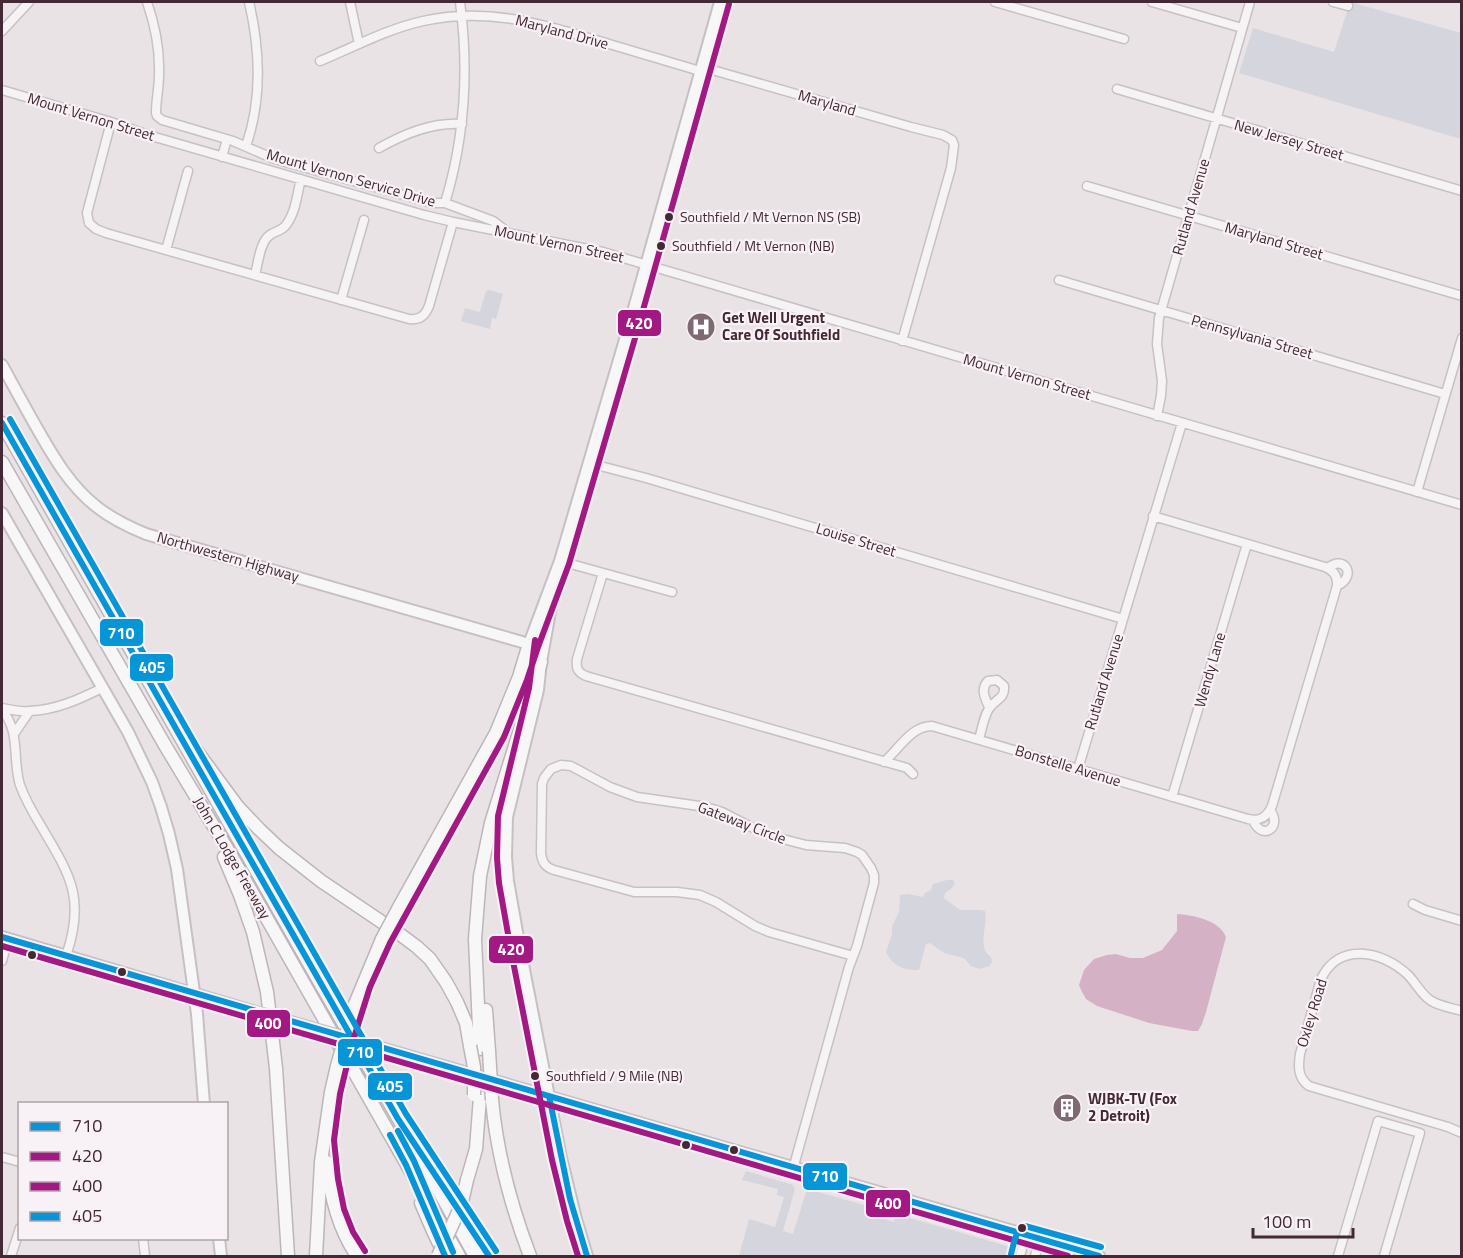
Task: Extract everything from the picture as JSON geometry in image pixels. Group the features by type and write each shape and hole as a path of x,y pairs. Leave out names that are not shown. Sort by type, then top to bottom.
{"highway":[{"name":"John C Lodge Freeway","path":"2,423 475,1257"},
{"name":"John C Lodge Freeway","path":"2,462 225,845 459,1257"},
{"path":"69,540 133,643 195,750 238,807 258,830 299,866 401,934 423,953 446,982 480,1049 474,1067 497,1140 517,1224 530,1257"},
{"path":"316,1257 321,1162 332,1092 343,1041 362,984 398,909 496,733 519,677 529,644"},
{"path":"438,1257 461,1206 476,1149 482,1097 481,939 477,923 480,876 486,843 540,662"},
{"path":"166,747 220,848 240,895 259,955 267,992 275,1057 288,1257"},
{"path":"405,1130 489,1257"},
{"path":"325,1140 335,1212 357,1257"},
{"path":"402,1155 445,1257"}],"main road":[{"path":"587,1257 570,1199 516,927 506,857 507,817 538,690 540,662 559,565 720,2"},
{"name":"Northwestern Highway","path":"2,365 43,438 80,492 97,507 128,526 146,534 529,644"},
{"path":"2,513 138,752 166,821 177,868 201,1061 204,1102"},
{"path":"529,644 559,565"},
{"path":"5,938 1099,1257"},
{"path":"219,1240 221,1257"}],"street":[{"path":"2,31 29,2"},
{"name":"Mount Vernon Service Drive","path":"147,2 159,52 156,110 157,116 162,120 227,139 282,161 432,203 445,203 493,221 507,233"},
{"path":"246,146 256,104 258,74 256,40 249,2"},
{"path":"350,2 359,44"},
{"path":"445,203 456,161 465,89 460,2"},
{"path":"995,2 1007,3 1124,39"},
{"path":"1152,2 1242,28"},
{"name":"Rutland Avenue","path":"1157,416 1162,389 1157,344 1161,310 1251,2"},
{"path":"1333,2 1348,6"},
{"name":"Maryland Drive","path":"320,61 413,23 461,16 495,16 529,21 701,69"},
{"name":"Maryland","path":"701,69 943,135 952,140 954,146 951,168 902,341"},
{"name":"New Jersey Street","path":"1117,89 1461,191"},
{"name":"Mount Vernon Street","path":"2,90 222,157 453,222 591,249 1461,505"},
{"path":"111,122 88,205 87,219 92,227 101,231 410,319 421,318 429,306 453,222"},
{"path":"379,148 427,127 462,124"},
{"path":"222,157 227,139"},
{"path":"166,250 188,171"},
{"path":"255,275 266,238 286,226 301,179"},
{"name":"Maryland Street","path":"1087,186 1461,296"},
{"path":"341,300 364,220"},
{"name":"Pennsylvania Street","path":"1059,280 1445,394"},
{"path":"1417,492 1461,338"},
{"name":"Rutland Avenue","path":"1078,769 1182,423"},
{"name":"Louise Street","path":"588,463 646,478 1123,619"},
{"path":"1153,516 1328,568 1335,575 1338,586 1270,810 1258,819 1256,826 1259,830 1264,831 1273,826 1275,821 1270,810"},
{"name":"Wendy Lane","path":"1172,797 1247,544"},
{"path":"1328,568 1338,563 1347,569 1346,580 1338,586"},
{"path":"559,565 603,573 672,592"},
{"path":"603,573 577,659 578,671 586,676 908,768 913,774"},
{"path":"2,709 28,712 59,706 102,688"},
{"path":"980,739 989,707"},
{"path":"2,709 14,734 17,771 24,795 65,868 74,895 75,922 66,956"},
{"path":"14,734 28,712"},
{"name":"Bonstelle Avenue","path":"884,762 913,732 927,726 939,727 1172,797 1258,819"},
{"name":"Gateway Circle","path":"793,1169 874,883 871,868 860,853 845,848 806,845 781,839 706,807 637,797 610,787 571,766 555,766 544,778 541,802 541,853 544,864 550,869 627,891 700,895 769,932 853,956"},
{"path":"1413,904 1461,921"},
{"path":"2,961 5,938"},
{"name":"Oxley Road","path":"1461,1011 1429,999 1409,976 1386,960 1375,955 1357,953 1344,956 1332,962 1324,971 1299,1054 1299,1073 1303,1082 1309,1086 1448,1127 1461,1133"},
{"path":"1338,1257 1378,1121 1420,1133 1384,1257"},
{"path":"2,1156 18,1161"},
{"path":"11,1257 18,1234"},
{"path":"1020,1257 1026,1235"},
{"path":"1035,1257 1040,1239"},
{"path":"143,1240 145,1257"}],"shaded area":[{"path":"1350,2 1461,33 1461,139 1239,73 1253,28 1334,52"},
{"path":"486,291 503,294 496,319 492,318 490,329 461,321 465,308 480,311"},
{"path":"953,880 955,883 945,893 944,898 960,910 985,911 984,945 991,958 990,966 979,969 971,966 964,958 944,953 930,943 926,944 919,970 899,966 886,952 892,926 899,912 900,895 923,897 931,890 933,884"},
{"path":"1177,914 1198,917 1212,923 1223,931 1226,937 1206,1012 1198,1031 1149,1023 1097,1006 1086,999 1079,985 1084,970 1094,959 1116,954 1130,958 1143,958 1162,950 1177,931"},
{"path":"746,1171 793,1185 795,1189 783,1231 793,1234 807,1189 882,1210 884,1219 894,1222 896,1214 1007,1246 1011,1249 1013,1256 739,1256 749,1219 775,1227 784,1197 777,1195 778,1189 742,1180"}],"transit line":[{"name":"420","path":"365,1251 353,1232 344,1209 334,1140 340,1094 352,1044 370,987 390,943 504,737 527,680 569,564 729,4"},
{"name":"405","path":"10,419 406,1114 496,1251"},
{"name":"710","path":"2,423 398,1119 489,1256"},
{"name":"420","path":"535,640 529,688 498,816 497,858 511,951 552,1160 578,1256"},
{"name":"710","path":"2,937 1099,1256"},
{"name":"400","path":"2,946 1068,1256"},
{"name":"710","path":"549,1096 570,1199 587,1256"},
{"name":"405","path":"398,1131 414,1161 453,1252"},
{"name":"710","path":"390,1135 406,1165 445,1256"},
{"name":"405","path":"1011,1254 1017,1234 1025,1226 1101,1247"}],"place":[{"name":"Southfield / Mt Vernon NS (SB)","path":"669,217"},
{"name":"Southfield / Mt Vernon (NB)","path":"661,246"},
{"name":"Get Well Urgent Care Of Southfield","path":"701,327"},
{"name":"Southfield / 9 Mile (NB)","path":"535,1076"},
{"name":"WJBK-TV (Fox 2 Detroit)","path":"1067,1108"}]}
